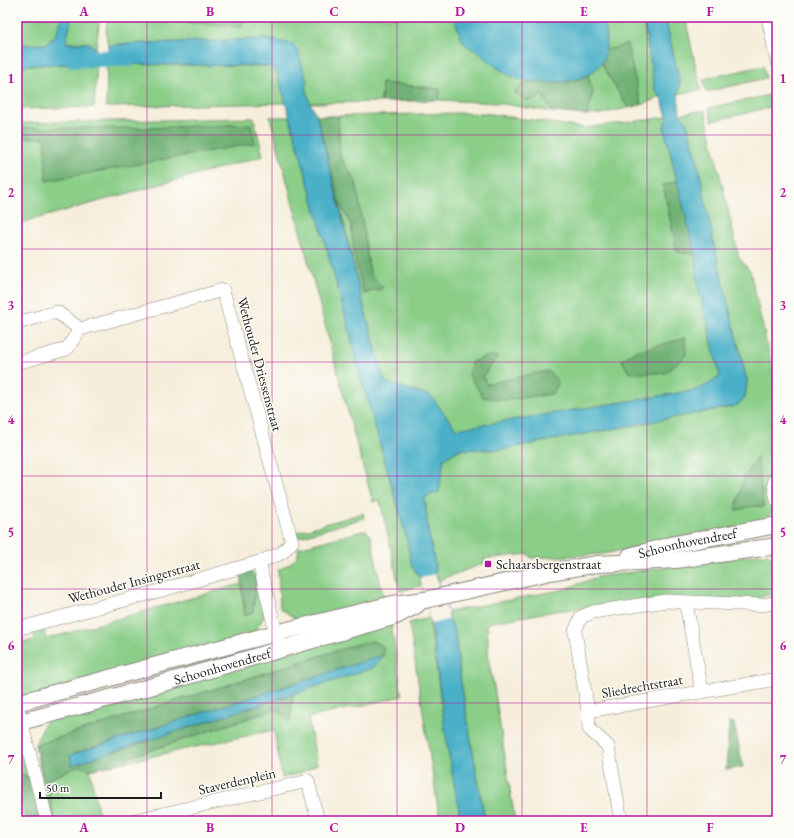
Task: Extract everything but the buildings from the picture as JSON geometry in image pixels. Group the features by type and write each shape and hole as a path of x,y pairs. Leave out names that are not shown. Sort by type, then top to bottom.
{"street":[{"path":"768,17 777,61"},
{"name":"Wethouder Driessenstraat","path":"80,329 223,290 292,542"},
{"path":"17,323 57,312 80,329 67,350 17,363"},
{"path":"777,478 774,483 777,500"},
{"name":"Schoonhovendreef","path":"17,705 276,633 393,604 443,597 550,572 598,564 675,544 777,525"},
{"name":"Wethouder Insingerstraat","path":"17,629 260,562 282,553 292,542"},
{"name":"Schoonhovendreef","path":"598,564 676,560 777,546"},
{"path":"260,562 280,649"},
{"name":"Schoonhovendreef","path":"19,722 396,616 425,600"},
{"path":"621,821 608,746 589,729 588,711 575,631 581,617 593,612 666,601 763,605 777,602"},
{"name":"Sliedrechtstraat","path":"686,603 702,692"},
{"name":"Sliedrechtstraat","path":"588,711 777,679"},
{"path":"17,705 19,722 47,821"},
{"name":"Staverdenplein","path":"132,821 308,781 318,821"}],"green space":[{"path":"17,17 62,17 55,36 46,44 17,45"},
{"path":"66,17 100,17 96,49 89,43 66,43"},
{"path":"107,17 171,17 173,21 242,27 243,17 643,17 655,90 661,97 641,105 627,44 604,68 628,108 601,114 587,115 593,92 541,92 552,112 497,103 439,100 440,89 382,83 381,102 310,103 305,84 265,39 121,44 108,46 106,34"},
{"path":"171,17 243,17 242,27 173,21"},
{"path":"665,17 685,17 701,90 678,94 680,83"},
{"path":"627,44 641,105 628,108 601,63 605,51"},
{"path":"97,64 94,107 17,109 17,66"},
{"path":"107,64 269,66 277,72 286,103 106,107"},
{"path":"763,66 766,78 706,92 703,79"},
{"path":"588,75 593,92 587,115 552,112 541,93 539,98 528,101 514,92 524,84 575,80"},
{"path":"382,83 440,89 439,100 381,102"},
{"path":"769,95 771,107 712,121 709,108"},
{"path":"705,110 739,258 750,271 777,389 777,461 773,464 768,474 776,506 764,522 603,554 531,558 528,554 484,559 485,563 439,580 435,574 435,564 428,530 425,497 438,492 444,459 460,449 498,450 731,407 745,397 747,381 714,245 697,158 686,120 680,114"},
{"path":"460,113 491,114 584,128 667,117 664,127 677,181 663,185 677,252 695,254 698,285 720,376 709,384 696,390 483,425 487,426 440,431 385,382 361,296 339,202 351,224 354,254 364,294 382,288 370,274 356,182 340,156 338,116"},
{"path":"317,116 338,116 340,156 356,182 370,274 383,288 364,294 354,254 351,224 339,202"},
{"path":"270,117 290,117 348,325 357,364 404,528 412,566 420,578 420,586 400,591 380,500 373,502"},
{"path":"254,118 263,156 17,224 17,123"},
{"path":"251,124 255,143 46,181 45,138 17,138 17,128 144,128"},
{"path":"677,181 695,254 677,252 663,185"},
{"path":"685,338 686,355 666,373 629,373 622,360 635,351"},
{"path":"489,356 498,356 483,376 486,384 548,371 559,383 552,394 505,400 483,397 469,376 471,362"},
{"path":"757,457 764,507 752,506 735,511 744,477"},
{"path":"363,513 364,518 296,538 294,533"},
{"path":"366,530 371,537 382,591 386,602 300,622 280,608 278,570 289,564 295,558 298,548"},
{"path":"767,553 777,563 777,595 767,595 760,598 612,605 555,611 487,623 489,663 515,821 485,821 460,677 455,633 449,619 448,612 565,589 597,577"},
{"path":"249,570 256,577 253,612 245,616 241,573"},
{"path":"256,577 265,615 253,634 17,700 17,646 19,645 17,634 20,634 24,643 35,639 33,631 43,628 46,639 241,584 245,615 253,612"},
{"path":"429,618 448,751 461,821 440,821 409,623"},
{"path":"391,623 402,696 308,718 317,764 303,772 282,778 274,730 121,763 133,756 276,709 290,720 293,694 373,668 355,645 35,745 45,722"},
{"path":"372,641 383,646 384,655 70,755 72,765 293,694 290,721 276,709 133,756 121,763 90,770 80,765 47,780 54,816 59,821 55,821 50,815 35,745"},
{"path":"729,722 734,723 743,767 726,770"},
{"path":"17,741 20,742 28,777 17,772"},
{"path":"80,765 90,770 99,816 86,816 82,821 59,821 54,816 47,780"},
{"path":"17,772 28,777 40,821 25,821 17,785"},
{"path":"86,816 99,816 100,820 82,821"}],"water":[{"path":"62,17 72,17 66,43 89,43 96,49 97,64 17,66 17,45 46,44 55,36"},
{"path":"454,17 605,17 606,51 602,62 595,70 585,76 560,82 533,82 511,76 502,71 465,44 461,38"},
{"path":"643,17 665,17 680,83 678,94 680,114 686,120 697,158 714,245 747,381 745,397 738,405 731,407 498,450 460,449 444,459 439,492 425,497 428,530 435,564 435,574 439,580 449,619 455,633 460,677 485,821 461,821 448,751 431,624 420,578 412,566 404,528 357,364 348,325 277,72 269,66 107,64 108,46 121,44 265,39 293,44 298,51 307,82 305,84 310,103 317,116 361,296 385,382 431,396 456,429 696,390 709,384 720,376 698,285 695,254 664,127 667,117 661,97 655,90"},
{"path":"384,655 373,668 72,765 70,755"}],"pier":[{"path":"435,574 449,619 431,624 420,578"}],"waterway":[{"path":"73,59 130,58"}],"place":[{"name":"Schaarsbergenstraat","path":"488,564"}]}
